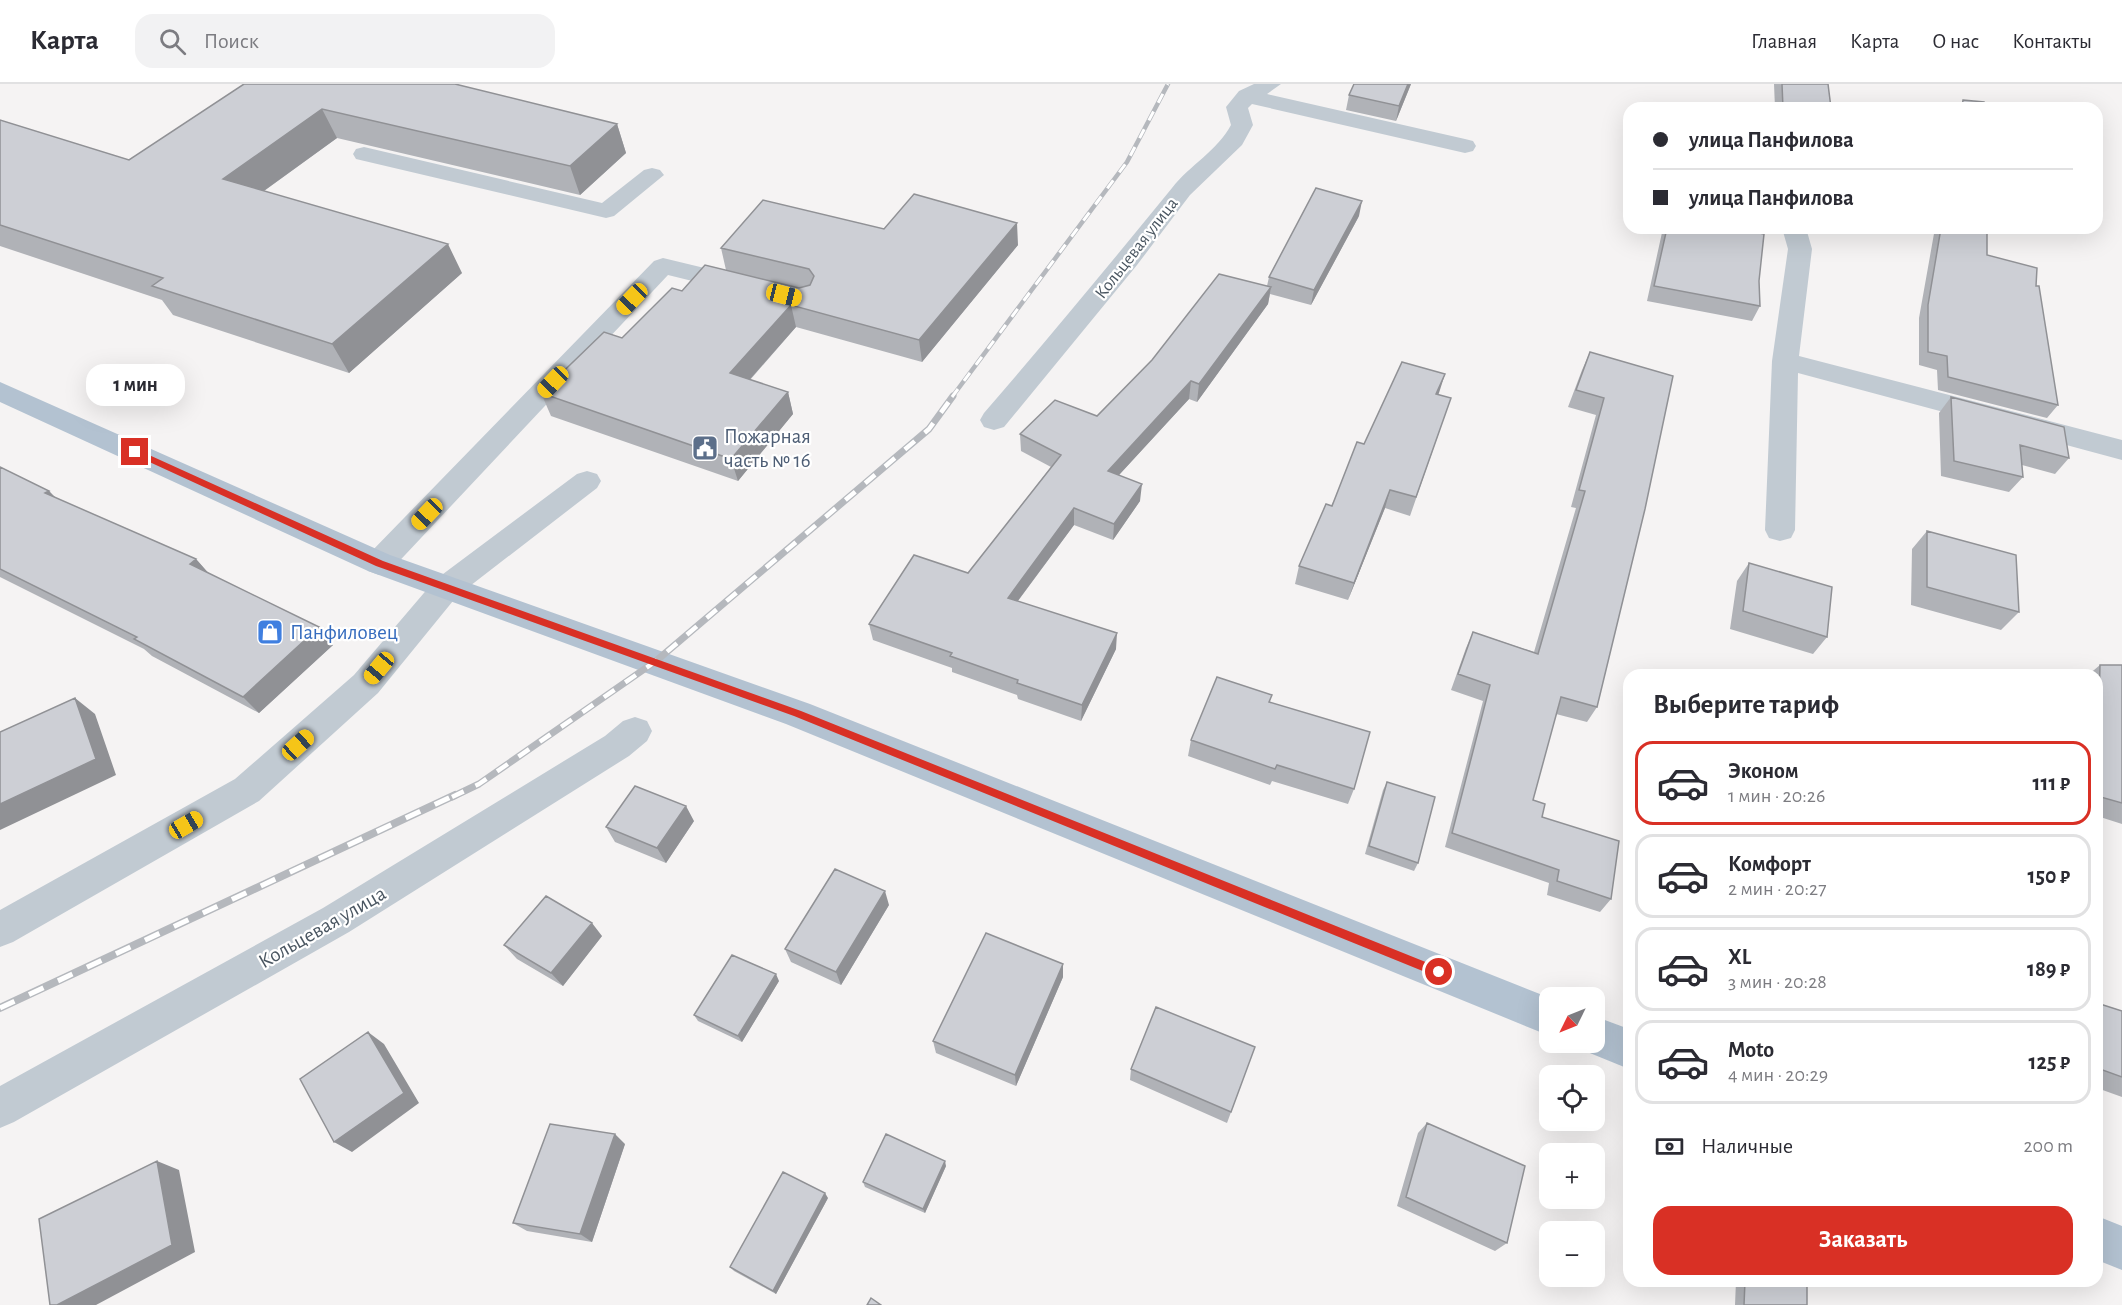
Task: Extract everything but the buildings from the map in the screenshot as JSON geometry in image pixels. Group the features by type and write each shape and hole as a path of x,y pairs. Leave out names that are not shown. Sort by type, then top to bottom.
{"main road":[{"path":"0,391 380,563 798,714 1539,1013"},
{"path":"1605,1039 1623,1047"},
{"path":"2103,1240 2122,1248"}],"street":[{"path":"1247,96 1270,84"},
{"path":"1247,96 1465,146"},
{"name":"Кольцевая улица","path":"994,420 1128,260 1182,190 1234,141 1242,125 1237,107 1247,96"},
{"path":"364,154 606,211 652,175"},
{"path":"1780,530 1785,361 1800,249 1796,234"},
{"path":"380,563 663,266 760,290"},
{"path":"1785,361 2122,450"},
{"path":"0,930 247,790 366,684 446,588 587,481"},
{"name":"Кольцевая улица","path":"0,1108 336,920 617,746 635,731"}],"railway":[{"path":"952,397 1127,162 1168,84"},
{"path":"452,797 479,784 656,661 929,429 953,396"},
{"path":"0,1008 455,795"}],"place":[{"name":"Пожарная часть № 16","path":"705,448"},
{"name":"Панфиловец","path":"270,632"}],"route":[{"path":"135,452 380,563 798,714 1439,972"}]}
